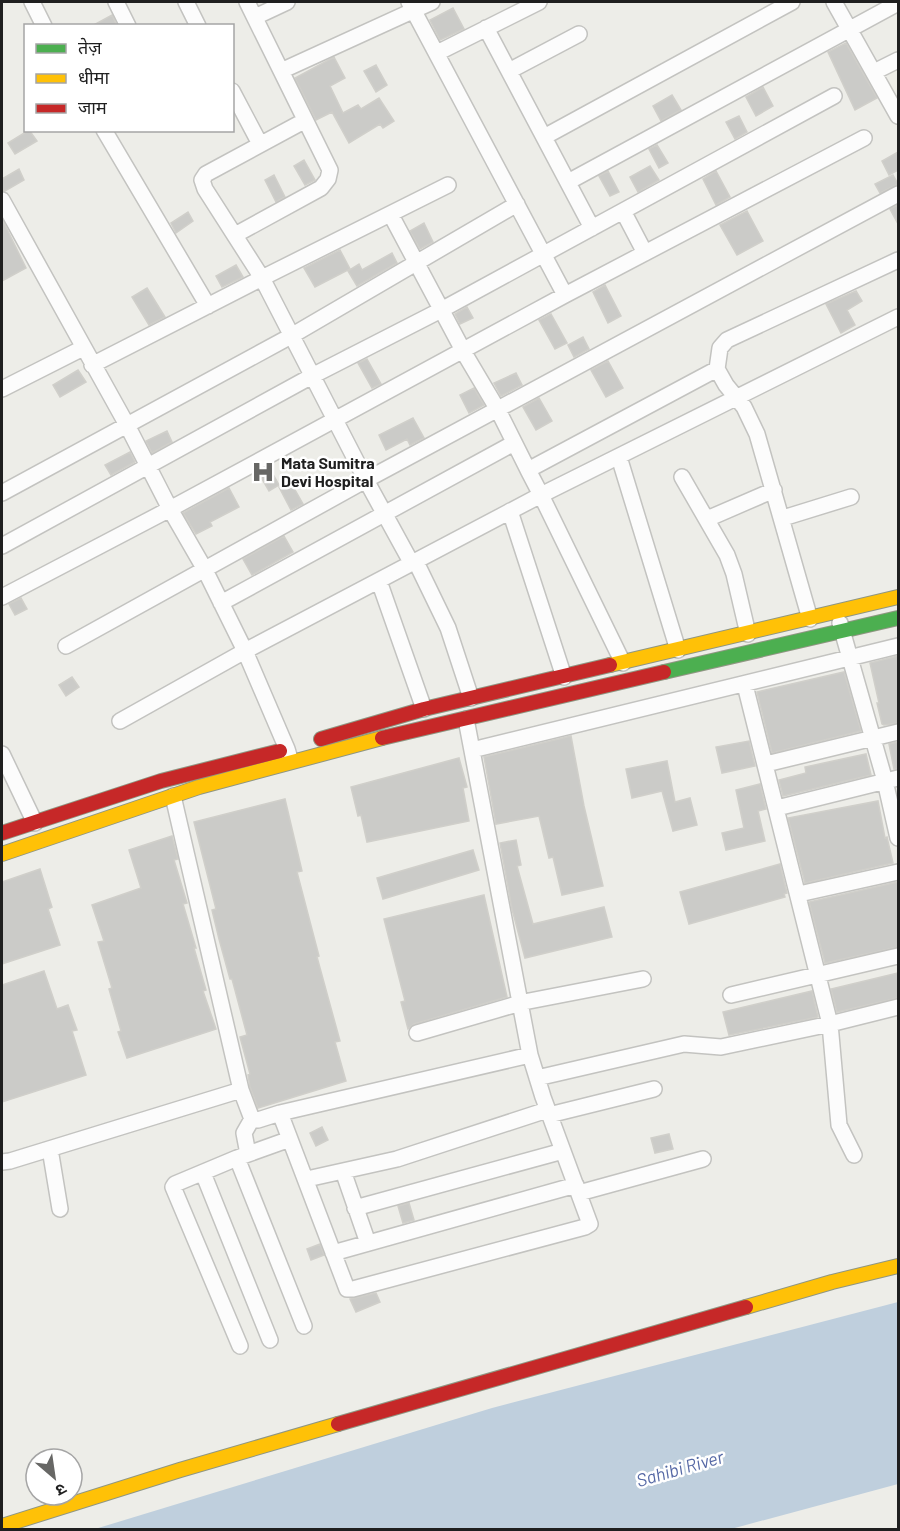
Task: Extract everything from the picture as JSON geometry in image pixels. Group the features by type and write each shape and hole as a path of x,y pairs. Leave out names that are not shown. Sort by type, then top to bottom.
{"street":[{"path":"32,2 44,24"},
{"path":"116,2 127,24"},
{"path":"186,2 194,24"},
{"path":"235,235 321,188 327,182 329,175 329,165 304,121 247,2"},
{"path":"255,17 287,2"},
{"path":"281,71 412,6 432,2"},
{"path":"437,53 539,2"},
{"path":"544,137 792,2"},
{"path":"834,2 898,116"},
{"path":"568,182 898,3"},
{"path":"412,6 565,295"},
{"path":"486,28 592,228"},
{"path":"509,71 579,34"},
{"path":"874,72 898,60"},
{"path":"234,96 260,144"},
{"path":"2,546 312,376 442,309 834,96"},
{"path":"304,121 207,174 202,180 205,189 262,278 384,514 414,563 448,628 471,698"},
{"path":"105,132 208,306"},
{"path":"2,597 170,509 565,295 864,138"},
{"path":"92,365 448,185"},
{"path":"66,646 204,568 898,194"},
{"path":"2,200 149,465 297,750"},
{"path":"2,493 291,336 517,204"},
{"path":"623,211 645,253"},
{"path":"391,215 463,350 498,410 623,663"},
{"path":"810,619 783,518 757,434 744,407 726,385 717,369 720,348 727,340 898,260"},
{"path":"120,721 244,651 510,511 898,317"},
{"path":"2,388 83,348"},
{"path":"528,470 717,369"},
{"path":"221,603 514,442"},
{"path":"619,457 678,650"},
{"path":"682,477 731,566 748,634"},
{"path":"707,519 774,490"},
{"path":"783,518 851,497"},
{"path":"510,511 564,677"},
{"path":"379,581 424,709"},
{"path":"2,855 297,750 424,709 898,597"},
{"path":"838,612 873,738 892,779 898,838"},
{"path":"2,833 161,781 297,750 358,743 898,618"},
{"path":"472,750 746,685 898,646"},
{"path":"746,685 830,1024 839,1125 854,1155"},
{"path":"280,1113 346,1288 350,1290 585,1227 590,1222 548,1112 530,1055 466,719"},
{"path":"766,764 898,732"},
{"path":"2,754 35,823"},
{"path":"777,808 892,779"},
{"path":"173,796 241,1090 252,1119"},
{"path":"799,894 898,872"},
{"path":"731,995 898,956"},
{"path":"417,1033 520,1003 643,979"},
{"path":"537,1078 684,1044 721,1047 830,1024 898,1006"},
{"path":"252,1119 258,1120 530,1055"},
{"path":"306,1179 397,1160 548,1112 654,1089"},
{"path":"2,1162 241,1090"},
{"path":"252,1119 244,1133 243,1156 304,1326"},
{"path":"240,1346 174,1192 175,1184 290,1139"},
{"path":"50,1149 60,1209"},
{"path":"355,1208 563,1151"},
{"path":"333,1253 703,1159"},
{"path":"343,1171 368,1243"},
{"path":"203,1173 270,1340"},
{"path":"2,1526 325,1428 832,1282 898,1266"}],"water":[{"name":"Sahibi River","path":"898,1302 898,1484 731,1529 95,1529 492,1408"}],"building":[{"path":"453,8 464,29 440,40 430,20"},
{"path":"112,15 116,24 96,24"},
{"path":"846,43 877,98 855,110 828,52"},
{"path":"334,57 345,78 330,86 343,113 358,105 361,109 379,98 394,121 383,128 380,124 349,143 332,112 316,120 295,78"},
{"path":"376,65 387,85 376,92 364,71"},
{"path":"763,87 773,106 756,116 746,97"},
{"path":"672,95 681,110 661,121 653,106"},
{"path":"739,116 747,132 735,139 726,122"},
{"path":"26,132 30,132 37,141 15,154 8,143"},
{"path":"657,145 668,163 659,168 649,149"},
{"path":"898,152 898,170 889,175 882,161"},
{"path":"304,160 315,180 305,185 294,166"},
{"path":"650,166 659,180 638,192 630,177"},
{"path":"19,169 24,180 5,191 2,190 2,179"},
{"path":"608,171 619,192 610,196 599,176"},
{"path":"716,171 730,197 716,205 703,179"},
{"path":"274,175 285,197 276,202 265,180"},
{"path":"893,175 898,184 880,193 875,184"},
{"path":"898,205 898,224 890,209"},
{"path":"747,211 763,241 737,255 720,225"},
{"path":"188,212 193,221 176,233 171,223"},
{"path":"2,219 26,268 2,281"},
{"path":"424,223 433,242 420,249 410,231"},
{"path":"340,250 350,269 315,287 304,268"},
{"path":"392,253 397,263 357,286 348,271 359,264 362,270"},
{"path":"236,265 243,277 222,287 216,276"},
{"path":"605,285 621,316 608,323 593,292"},
{"path":"147,288 165,317 149,325 132,297"},
{"path":"856,291 862,301 847,310 855,325 841,333 826,304"},
{"path":"467,307 473,318 460,324 455,314"},
{"path":"551,314 567,343 555,349 539,320"},
{"path":"583,337 589,349 574,357 568,345"},
{"path":"367,359 381,384 372,388 358,363"},
{"path":"608,361 623,388 606,397 591,370"},
{"path":"78,370 86,382 60,397 53,385"},
{"path":"516,373 522,385 501,396 494,383"},
{"path":"474,388 484,405 469,413 460,395"},
{"path":"539,398 552,421 536,430 523,407"},
{"path":"413,418 424,438 410,445 407,439 386,450 379,435"},
{"path":"167,431 172,442 152,453 146,441"},
{"path":"130,452 135,462 111,475 105,465"},
{"path":"269,467 279,485 269,491 258,472"},
{"path":"290,481 303,504 291,510 279,487"},
{"path":"229,488 239,507 210,522 212,526 196,534 183,513"},
{"path":"284,536 293,552 252,575 243,559"},
{"path":"21,598 27,609 15,615 9,604"},
{"path":"898,656 898,723 884,725 877,703 879,703 870,663"},
{"path":"844,672 861,731 772,753 757,692"},
{"path":"72,677 79,687 66,696 59,685"},
{"path":"571,736 584,806 603,886 562,895 553,857 549,858 539,816 496,824 484,757"},
{"path":"749,741 755,766 722,773 716,747"},
{"path":"898,742 898,769 894,769 889,744"},
{"path":"866,754 871,775 783,796 779,780 806,773 805,767"},
{"path":"459,758 467,787 463,788 469,821 367,842 351,787"},
{"path":"667,761 675,802 690,798 697,825 673,831 662,791 632,798 626,769"},
{"path":"760,784 766,809 758,811 765,841 726,850 722,833 744,828 736,790"},
{"path":"285,799 302,871 297,872 340,1041 335,1042 346,1081 258,1108 250,1087 248,1075 250,1074 240,1037 247,1035 219,939 212,910 216,909 194,822"},
{"path":"878,801 885,838 887,837 893,863 805,883 788,818"},
{"path":"172,836 178,859 174,860 187,903 183,904 206,990 203,991 216,1029 127,1058 118,1032 121,1031 109,989 112,988 98,942 104,941 92,905 141,888 129,850"},
{"path":"516,840 521,865 517,866 533,924 604,907 612,937 525,958 512,909 500,843"},
{"path":"473,850 479,870 383,899 377,878"},
{"path":"780,864 787,893 784,894 785,897 689,924 680,892"},
{"path":"40,869 52,907 48,909 60,945 2,964 2,882"},
{"path":"898,882 898,947 825,963 809,902"},
{"path":"484,895 507,997 414,1024 408,1029 401,1002 405,1001 384,919"},
{"path":"44,971 57,1009 68,1005 77,1030 72,1031 86,1075 2,1102 2,985"},
{"path":"898,973 898,998 837,1012 831,989"},
{"path":"812,991 818,1017 729,1035 723,1012"},
{"path":"322,1127 328,1140 316,1146 310,1133"},
{"path":"669,1134 673,1149 655,1153 651,1138"},
{"path":"409,1203 414,1220 403,1223 398,1206"},
{"path":"320,1244 324,1255 311,1260 307,1249"},
{"path":"376,1293 380,1302 356,1312 350,1299"}],"traffic: fast":[{"path":"664,672 898,618"}],"traffic: slow":[{"path":"610,665 898,597"},
{"path":"2,854 199,787 382,738"},
{"path":"746,1307 898,1266"},
{"path":"2,1526 180,1470 338,1424"}],"traffic: jam":[{"path":"321,739 424,709 610,665"},
{"path":"382,738 664,672"},
{"path":"2,833 161,781 280,751"},
{"path":"338,1424 746,1307"}],"place":[{"name":"Mata Sumitra Devi Hospital","path":"263,472"}]}
